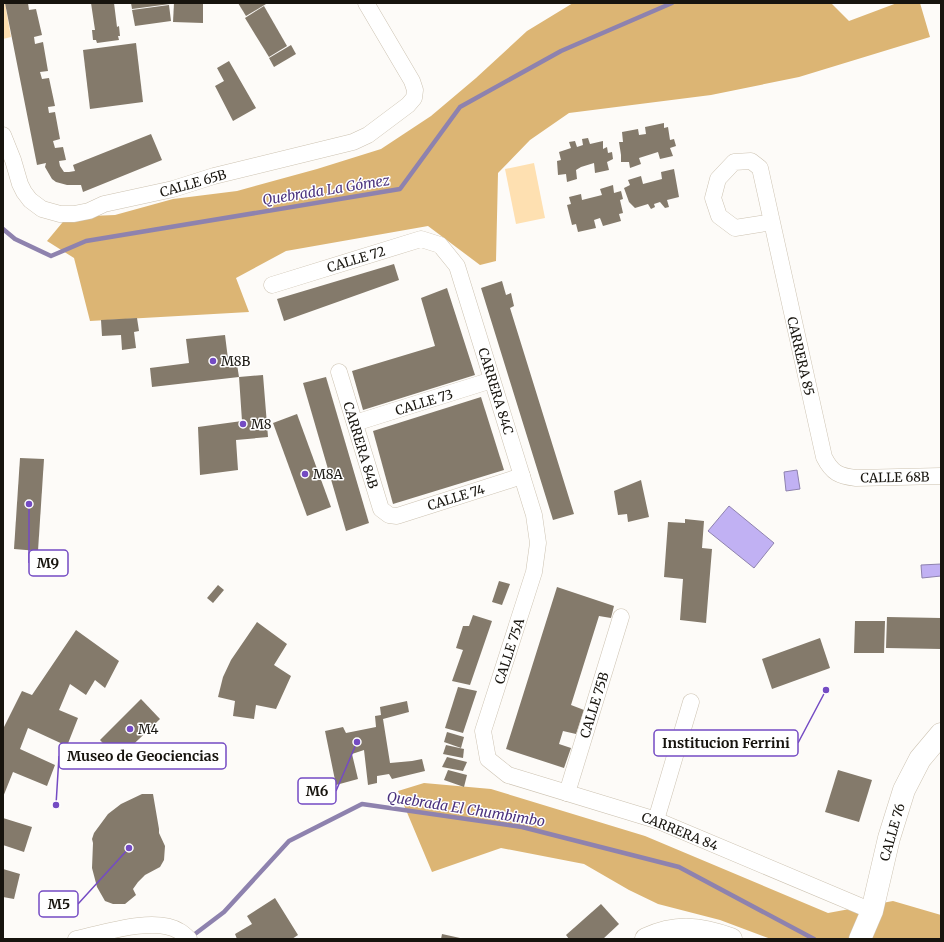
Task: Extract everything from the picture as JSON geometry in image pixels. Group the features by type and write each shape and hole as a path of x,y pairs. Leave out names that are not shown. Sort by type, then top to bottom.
{"street":[{"name":"CALLE 65B","path":"3,135 11,154 20,184 30,200 42,209 51,212 74,214 89,211 104,204 173,189 214,176 353,142 368,135 408,105 414,98 415,90 412,81 366,3"},
{"name":"CARRERA 85","path":"772,222 735,228 719,216 713,198 718,179 734,162 751,161 760,168 772,222 824,457 831,469 849,477"},
{"name":"CALLE 72","path":"272,285 421,239 440,244"},
{"name":"CARRERA 84C","path":"440,244 457,266 534,515 538,543"},
{"name":"CARRERA 84B","path":"339,372 381,510 389,515"},
{"name":"CALLE 73","path":"355,423 492,380"},
{"name":"CALLE 74","path":"389,515 397,516 522,476"},
{"name":"CALLE 68B","path":"849,477 941,476"},
{"name":"CALLE 75A","path":"488,758 483,731 534,572 538,543"},
{"name":"CALLE 75B","path":"567,793 621,617"},
{"path":"656,820 691,702"},
{"name":"CALLE 76","path":"860,939 872,911 889,838 904,790 920,759 941,734"},
{"name":"CARRERA 84","path":"488,758 508,775 656,820 872,911"},
{"path":"76,939 123,928 153,926 168,928 184,935"},
{"path":"646,939 668,931 687,929 708,932 731,939"}],"shaded area":[{"path":"3,3 5,3 11,37 3,39"},
{"path":"573,3 831,3 849,21 897,3 920,3 930,37 799,77 711,95 569,113 530,140 498,173 496,261 480,265 428,226 286,251 236,278 249,312 90,321 74,258 47,241 67,217 115,215 173,199 237,191 317,169 381,149 431,116 476,78 527,31"},
{"path":"534,163 545,218 516,224 505,169"},
{"path":"797,470 800,489 786,491 784,472"},
{"path":"729,506 774,543 754,568 708,531"},
{"path":"941,564 941,576 922,578 921,565"},
{"path":"424,783 491,789 645,836 828,913 893,901 941,915 941,939 771,939 720,920 658,904 629,890 584,864 501,848 432,872 398,791"}],"building":[{"path":"5,3 28,3 29,10 36,9 42,35 34,37 35,44 43,42 48,71 40,72 42,79 49,78 55,106 48,107 49,113 55,112 60,139 53,141 55,148 63,147 66,160 59,161 64,172 75,171 73,165 151,134 162,160 83,192 81,185 67,185 56,182 52,179 45,167 46,163 37,165"},
{"path":"91,3 114,3 117,27 119,26 119,40 97,43 96,40 93,40 92,30 95,30"},
{"path":"131,3 170,3 170,4 132,9"},
{"path":"174,3 203,3 203,23 173,22"},
{"path":"238,3 266,3 266,4 246,16"},
{"path":"169,5 171,21 135,26 132,10"},
{"path":"264,6 287,46 269,57 245,18"},
{"path":"136,43 143,102 90,109 83,50"},
{"path":"291,45 296,54 274,67 269,58"},
{"path":"229,61 256,108 233,121 215,86 224,81 217,68"},
{"path":"664,123 664,128 668,127 670,140 674,139 676,146 670,148 673,156 660,159 658,152 639,158 641,164 630,168 629,162 621,162 619,142 623,142 622,132 638,129 639,135 646,134 645,127"},
{"path":"588,138 590,144 603,141 603,149 607,147 608,153 612,152 613,159 607,162 609,170 595,173 594,163 576,170 577,179 567,182 566,174 558,175 557,161 561,160 559,152 571,148 569,142 575,141 577,147 583,145 582,139"},
{"path":"674,169 679,197 667,200 669,207 665,208 660,202 654,204 655,207 651,209 648,204 635,208 629,202 624,188 630,185 628,180 641,176 643,184 662,179 661,172"},
{"path":"613,185 614,193 621,191 623,199 620,200 623,213 619,214 621,221 603,226 600,218 594,220 596,228 578,232 576,224 572,225 567,205 571,204 569,197 581,194 582,200 602,195 600,189"},
{"path":"394,264 399,280 284,321 277,299"},
{"path":"502,281 506,295 511,293 514,306 510,308 574,514 553,520 481,288"},
{"path":"447,288 475,375 363,410 352,371 435,346 421,298"},
{"path":"137,318 139,331 134,332 136,348 122,350 121,335 102,336 101,320"},
{"name":"M8B","path":"225,335 228,359 236,358 239,377 152,387 150,368 189,363 186,339"},
{"name":"M8","path":"263,375 268,437 236,440 238,470 200,475 198,427 242,421 239,377"},
{"path":"326,377 369,523 346,531 303,383"},
{"path":"481,397 504,470 393,504 373,431"},
{"name":"M8A","path":"297,414 331,507 307,516 273,423"},
{"path":"20,458 44,459 38,551 14,549"},
{"path":"641,480 649,517 628,522 627,514 618,515 614,491"},
{"path":"685,519 704,521 702,548 712,549 706,623 680,620 683,579 664,577 668,522 685,523"},
{"path":"499,581 510,584 502,605 492,602"},
{"path":"218,585 224,590 213,603 207,598"},
{"path":"557,587 614,606 611,618 599,616 571,705 584,710 576,734 563,731 559,744 571,748 564,768 506,749"},
{"path":"473,615 492,621 470,685 452,681 463,650 456,648 463,626 469,626"},
{"path":"887,617 941,618 941,649 886,648"},
{"path":"855,621 885,621 884,653 854,653"},
{"path":"257,622 287,644 274,665 291,676 276,709 256,705 254,719 233,716 235,701 218,697 223,677 231,660"},
{"path":"76,630 119,661 105,688 95,680 86,695 70,684 59,710 78,718 67,746 28,728 20,749 55,765 47,786 13,772 3,797 3,729 22,691 32,695"},
{"path":"820,638 830,668 772,689 762,659"},
{"path":"458,687 477,691 463,733 445,728"},
{"name":"M4","path":"141,699 160,719 118,759 100,740"},
{"path":"407,701 409,712 383,719 390,763 422,759 425,771 392,779 389,774 377,776 377,783 368,785 364,750 352,754 358,779 336,785 325,731 343,727 346,733 376,727 375,716 381,715 380,707"},
{"path":"447,732 464,737 461,748 444,742"},
{"path":"446,745 464,749 463,758 443,754"},
{"path":"447,757 467,762 463,771 442,767"},
{"path":"448,770 467,775 464,787 444,780"},
{"path":"838,770 872,780 859,822 825,812"},
{"path":"142,794 153,794 159,833 165,846 164,860 160,867 145,875 138,882 133,889 136,895 125,904 113,904 105,901 97,887 92,868 92,839 94,833 108,814 121,804"},
{"path":"3,818 32,827 24,852 3,845"},
{"path":"3,869 20,874 14,899 3,897"},
{"path":"275,898 298,935 292,939 237,939 235,934 252,924 247,916"},
{"path":"601,904 619,924 603,939 569,939 566,935"},
{"path":"442,934 460,938 460,939 441,939"}],"waterway":[{"name":"Quebrada La Gómez","path":"3,229 15,239 51,256 86,241 400,189 460,107 561,51 672,3"},
{"name":"Quebrada El Chumbimbo","path":"191,937 224,912 289,841 362,804 522,827 679,867 814,939"}],"place":[{"name":"M8B","path":"213,361"},
{"name":"M8","path":"243,424"},
{"name":"M8A","path":"305,474"},
{"name":"M9","path":"29,504"},
{"name":"Institucion Ferrini","path":"826,690"},
{"name":"M4","path":"130,729"},
{"name":"M6","path":"357,742"},
{"name":"Museo de Geociencias","path":"56,805"},
{"name":"M5","path":"129,848"}]}
